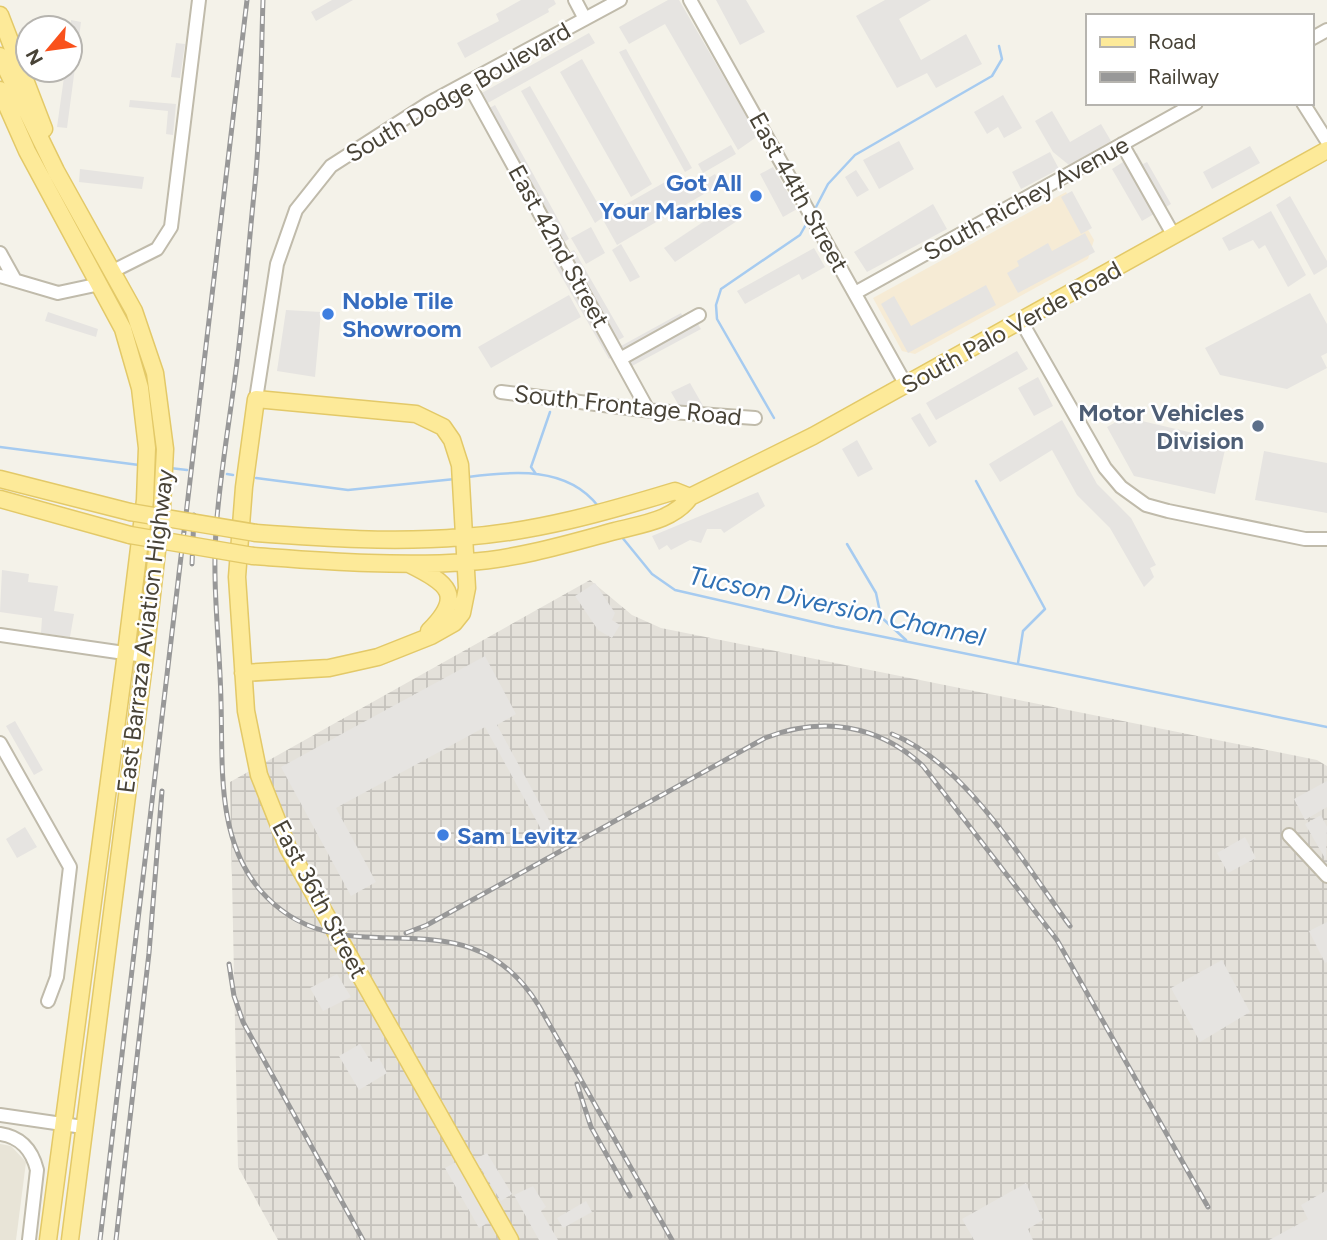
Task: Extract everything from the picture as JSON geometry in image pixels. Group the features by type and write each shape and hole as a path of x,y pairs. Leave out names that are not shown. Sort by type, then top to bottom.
{"main road":[{"path":"0,15 51,149 80,212"},
{"name":"East Barraza Aviation Highway","path":"0,56 51,161 134,311 149,351 164,431 164,486 145,656 70,1240"},
{"name":"East Barraza Aviation Highway","path":"0,90 26,151 123,329 136,370 148,448 126,653 48,1240"},
{"path":"0,115 63,219"},
{"name":"South Palo Verde Road","path":"0,499 130,535 253,556 406,563 466,562 495,559 595,537 680,511 690,497 752,469 1327,150"},
{"path":"100,284 109,285 120,296 139,337 152,375 164,431"},
{"path":"243,673 343,666 378,657 443,630 462,613 467,588 460,465 452,440 443,427 416,414 257,399"},
{"name":"East 36th Street","path":"257,399 244,487 237,577 250,739 259,775 288,848 510,1240"},
{"name":"South Palo Verde Road","path":"0,479 130,512 256,533 335,539 465,537 573,520 676,491 690,497"},
{"path":"406,563 441,581 449,592 449,606 442,620 423,638"}],"street":[{"path":"113,271 156,249 171,227 199,0"},
{"path":"575,0 585,19"},
{"name":"South Dodge Boulevard","path":"257,399 277,264 296,210 331,166 398,122 620,0"},
{"name":"East 44th Street","path":"690,0 906,385"},
{"name":"East 42nd Street","path":"468,83 648,410"},
{"name":"South Richey Avenue","path":"855,293 1192,105"},
{"path":"1304,105 1327,141"},
{"path":"1122,144 1174,236"},
{"path":"0,253 15,280"},
{"path":"0,276 58,293 100,284"},
{"path":"620,359 699,315"},
{"path":"1021,321 1092,448 1121,487 1146,505 1306,539 1327,539"},
{"name":"South Frontage Road","path":"501,392 648,410 755,418"},
{"path":"0,635 145,656"},
{"path":"0,743 70,867 57,977 48,1001"},
{"path":"1289,835 1322,867 1327,876"},
{"path":"0,1115 83,1127"},
{"path":"0,1134 18,1139 30,1150 37,1170 29,1240"}],"shaded area":[{"path":"332,0 353,0 316,21 311,12"},
{"path":"521,0 554,0 556,4 548,9 549,12 465,58 457,43 499,21 496,14"},
{"path":"668,0 679,0 758,136 738,150 665,24 629,44 619,27"},
{"path":"716,0 746,0 765,32 740,45"},
{"path":"885,0 931,0 899,19 921,60 966,34 982,64 936,88 927,73 897,88 856,16"},
{"path":"589,33 595,43 486,104 480,94"},
{"path":"176,43 185,44 180,78 171,77"},
{"path":"626,49 692,168 685,172 619,52"},
{"path":"582,59 652,184 631,197 560,72"},
{"path":"63,84 73,84 67,128 57,127"},
{"path":"530,86 605,216 681,173 690,189 715,174 721,184 617,245 602,218 595,223 521,91"},
{"path":"1003,95 1022,128 1004,138 998,127 987,134 974,112"},
{"path":"130,100 176,104 173,135 166,134 168,111 129,107"},
{"path":"495,105 569,239 555,247 481,113"},
{"path":"1052,111 1070,142 1101,124 1111,141 1069,165 1053,152 1035,121"},
{"path":"899,141 914,169 879,189 863,160"},
{"path":"731,145 736,154 703,173 698,164"},
{"path":"1250,146 1260,163 1212,189 1203,172"},
{"path":"1050,152 1059,169 1021,189 1012,172"},
{"path":"1137,153 1143,164 1147,162 1171,204 1142,221 1112,169"},
{"path":"773,167 797,209 783,217 760,174"},
{"path":"80,169 144,177 142,189 79,182"},
{"path":"856,170 869,190 857,197 845,177"},
{"path":"1072,191 1092,228 1081,234 1061,197"},
{"path":"1066,192 1094,240 1088,259 915,354 902,351 873,298"},
{"path":"1290,196 1327,261 1327,267 1314,275 1276,205"},
{"path":"730,204 740,219 675,262 664,248"},
{"path":"933,204 947,229 867,272 854,252"},
{"path":"1271,211 1306,275 1288,287 1265,245 1259,249 1253,240 1229,251 1222,238"},
{"path":"591,227 605,253 586,264 571,238"},
{"path":"1085,233 1095,252 1018,293 1007,273 1019,266 1017,261 1048,243 1052,251"},
{"path":"621,244 640,277 630,282 612,250"},
{"path":"814,248 825,267 802,280 799,274 745,304 737,291"},
{"path":"574,250 624,337 615,342 620,352 609,359 553,262"},
{"path":"986,285 996,305 908,353 881,304 894,296 911,326"},
{"path":"1310,293 1327,324 1327,353 1321,356 1327,368 1287,389 1220,375 1205,348"},
{"path":"569,295 581,317 491,368 478,347"},
{"path":"286,310 321,312 315,377 277,371"},
{"path":"48,312 98,329 96,337 45,321"},
{"path":"681,313 687,325 696,321 701,329 632,366 621,346"},
{"path":"1017,351 1028,369 936,420 926,403"},
{"path":"1038,377 1053,406 1034,416 1018,388"},
{"path":"690,383 706,411 682,411 671,392"},
{"path":"920,413 937,442 929,447 911,418"},
{"path":"1125,417 1227,441 1215,494 1134,476 1107,427"},
{"path":"1062,420 1097,484 1131,518 1156,565 1150,568 1154,577 1144,587 1110,528 1077,495 1052,450 1000,482 989,464"},
{"path":"857,440 873,469 858,477 842,449"},
{"path":"1264,451 1327,463 1327,513 1255,500"},
{"path":"758,492 765,506 724,533 721,529 707,529 701,543 690,540 671,550 667,545 659,550 652,536"},
{"path":"2,570 29,574 28,582 58,586 54,611 74,614 70,637 41,633 42,618 0,612"},
{"path":"590,580 632,615 661,628 1317,760 1327,766 1327,1240 278,1240 238,1167 230,782"},
{"path":"595,583 615,613 612,620 620,625 612,638 598,630 575,596"},
{"path":"485,656 516,714 497,725 557,835 547,840 485,727 336,808 376,882 351,896 281,767"},
{"path":"15,721 43,770 34,775 6,726"},
{"path":"1327,781 1327,807 1305,820 1294,799"},
{"path":"1321,815 1327,827 1326,860 1305,824"},
{"path":"25,827 37,847 17,858 6,839"},
{"path":"1245,837 1256,858 1228,873 1217,853"},
{"path":"1327,922 1327,962 1325,963 1309,931"},
{"path":"1222,960 1250,1012 1200,1042 1171,988"},
{"path":"337,974 351,997 323,1011 310,988"},
{"path":"360,1044 371,1062 379,1058 387,1073 359,1090 339,1056"},
{"path":"0,1144 11,1146 26,1162 16,1240 0,1240"},
{"path":"487,1153 512,1194 501,1201 475,1159"},
{"path":"456,1162 489,1222 479,1228 445,1168"},
{"path":"1026,1183 1043,1220 1028,1229 1033,1240 974,1240 962,1219"},
{"path":"533,1186 546,1207 541,1211 558,1240 539,1240 514,1195"},
{"path":"1327,1190 1327,1240 1269,1240 1308,1219 1301,1205"},
{"path":"586,1201 592,1212 563,1228 557,1218"}],"waterway":[{"path":"816,207 828,184 855,155 992,76 1002,59 999,46"},
{"path":"774,418 717,319 716,305 721,289 800,235 808,221"},
{"path":"536,474 531,467 550,412"},
{"name":"Tucson Diversion Channel","path":"0,447 139,465"},
{"name":"Tucson Diversion Channel","path":"170,468 187,470"},
{"name":"Tucson Diversion Channel","path":"468,477 503,473 538,474 571,484 598,506"},
{"path":"227,474 233,475"},
{"name":"Tucson Diversion Channel","path":"256,478 348,490 455,479"},
{"path":"976,481 1045,609 1023,631 1018,663"},
{"name":"Tucson Diversion Channel","path":"621,536 652,574 675,590 835,627 1327,727"},
{"path":"847,544 876,593 881,617 906,640"}],"railway":[{"path":"100,1240 247,0"},
{"path":"263,0 255,184 215,551 223,775 229,824 236,848 246,870 260,890 293,918 329,932 439,941 475,949 508,969 539,1006 672,1240"},
{"path":"192,564 194,515"},
{"path":"406,933 427,925 765,738 807,727 828,726 868,733 906,752 923,766 1057,940 1208,1207"},
{"path":"892,734 919,748 968,791 1013,845 1070,926"},
{"path":"116,1240 149,953 162,791"},
{"path":"229,964 234,996 243,1022 363,1240"},
{"path":"577,1084 591,1127 630,1196"}],"place":[{"name":"Got All Your Marbles","path":"756,196"},
{"name":"Noble Tile Showroom","path":"328,314"},
{"name":"Motor Vehicles Division","path":"1258,426"},
{"name":"Sam Levitz","path":"443,835"}]}
